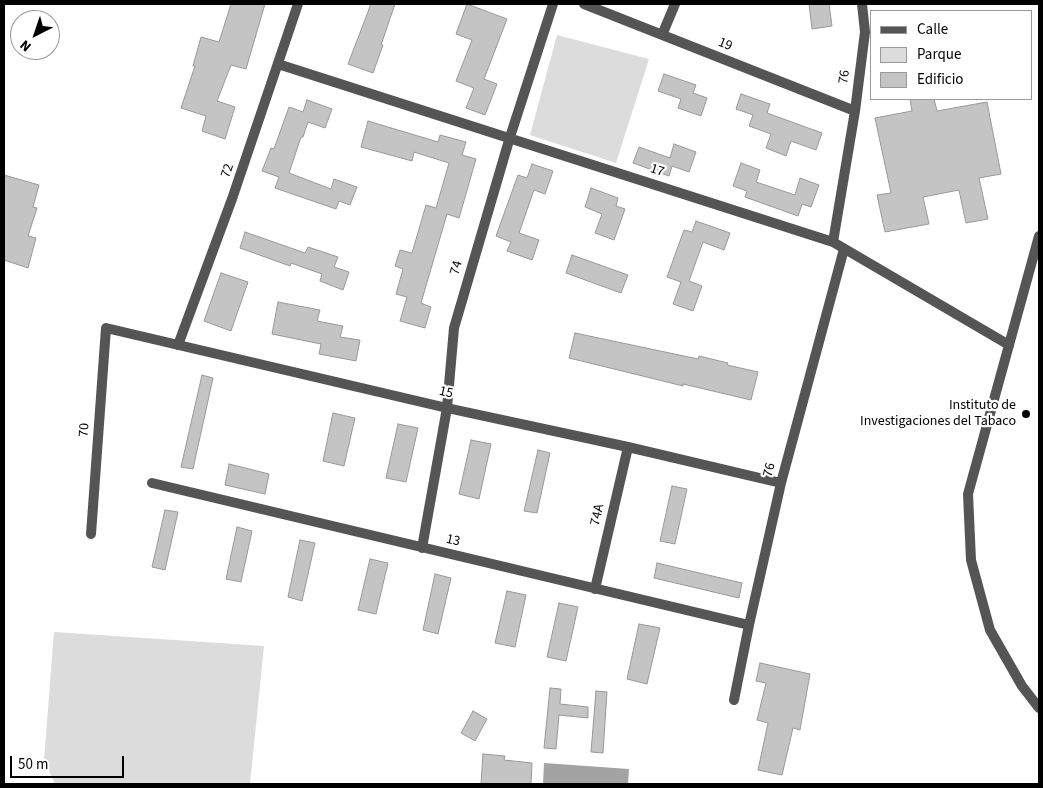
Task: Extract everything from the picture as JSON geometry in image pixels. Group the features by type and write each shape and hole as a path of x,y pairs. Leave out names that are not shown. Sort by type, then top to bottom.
{"street":[{"name":"72","path":"178,344 232,199 298,4"},
{"name":"74","path":"422,548 447,408 454,328 510,137 553,4"},
{"name":"19","path":"584,4 855,111"},
{"path":"662,35 675,4"},
{"name":"76","path":"832,242 855,111 865,32 862,4"},
{"name":"17","path":"278,64 832,242 1009,345"},
{"path":"1039,236 968,494 971,560 990,630 1022,686 1039,708"},
{"name":"76","path":"734,700 781,483 844,249"},
{"name":"15","path":"106,328 447,408 628,446 781,483"},
{"name":"70","path":"91,534 106,328"},
{"name":"74A","path":"595,589 628,446"},
{"name":"13","path":"152,483 749,625"}],"green space":[{"path":"557,35 649,59 616,163 530,135"},
{"path":"54,632 264,646 250,784 55,784 44,760"}],"shaded area":[{"path":"544,763 629,769 628,784 543,784"}],"building":[{"path":"231,4 265,4 246,69 231,65 217,101 235,107 225,139 202,131 206,116 181,108 195,66 193,66 201,37 219,42"},
{"path":"371,4 395,4 373,73 348,64"},
{"path":"467,4 507,19 484,79 497,84 485,115 466,108 474,88 456,81 472,40 456,34"},
{"path":"809,4 829,4 832,26 812,29"},
{"path":"664,74 696,85 693,93 707,98 701,116 678,108 681,99 658,91"},
{"path":"741,94 770,104 767,113 822,133 816,150 791,141 786,156 766,148 771,134 749,126 753,115 736,109"},
{"path":"307,100 332,109 325,128 308,122 289,173 331,189 334,179 357,187 350,205 339,201 336,209 275,188 279,177 262,171 271,148 274,149 289,107 303,112"},
{"path":"910,100 934,100 937,111 987,102 1001,174 979,178 988,219 966,223 959,190 923,197 929,224 885,232 877,195 891,193 875,118 912,111"},
{"path":"368,121 438,142 440,135 466,142 462,155 476,159 459,218 447,214 421,303 431,307 425,328 400,321 407,297 396,294 403,269 395,266 400,250 412,253 426,205 436,208 449,163 414,152 412,161 361,147"},
{"path":"674,144 696,152 689,172 672,166 669,176 633,163 639,147 670,158"},
{"path":"741,163 760,170 756,182 795,195 800,178 819,185 811,207 802,204 798,216 745,197 747,191 733,186"},
{"path":"532,164 553,171 545,194 534,190 519,233 539,240 532,260 507,251 511,242 496,236 518,175 527,178"},
{"path":"4,175 39,185 33,207 37,208 28,236 36,238 28,268 4,260"},
{"path":"591,188 618,198 616,206 625,209 614,240 595,233 602,214 585,207"},
{"path":"696,221 730,233 724,250 703,242 689,281 702,286 693,311 673,304 681,282 667,277 684,230 692,232"},
{"path":"245,232 305,253 308,247 338,257 334,267 349,272 343,290 320,281 322,274 291,263 290,266 240,248"},
{"path":"572,255 628,275 621,293 566,273"},
{"path":"221,273 248,282 231,331 204,321"},
{"path":"278,302 320,310 317,321 343,326 340,337 360,340 356,361 319,354 321,344 272,334"},
{"path":"575,333 698,359 699,356 758,372 751,400 683,384 683,386 569,358"},
{"path":"202,375 213,378 193,469 181,467"},
{"path":"333,413 355,418 344,466 323,461"},
{"path":"398,424 418,428 406,482 386,478"},
{"path":"471,440 491,444 479,499 459,494"},
{"path":"538,450 550,453 537,513 524,511"},
{"path":"229,464 269,474 265,494 225,485"},
{"path":"672,486 687,489 675,544 660,541"},
{"path":"165,510 178,512 165,570 152,567"},
{"path":"237,527 252,531 241,582 226,579"},
{"path":"300,540 315,543 302,601 288,597"},
{"path":"370,559 388,563 376,614 358,610"},
{"path":"657,563 742,583 739,598 654,578"},
{"path":"435,574 451,578 438,634 423,630"},
{"path":"507,591 526,595 515,647 495,643"},
{"path":"559,603 578,607 566,661 547,657"},
{"path":"639,624 660,628 647,684 627,679"},
{"path":"760,663 810,674 800,730 793,728 782,775 758,770 768,723 757,720 766,683 756,681"},
{"path":"550,688 561,689 560,704 588,707 588,718 559,715 556,749 544,748"},
{"path":"596,691 607,692 603,753 591,752"},
{"path":"473,711 487,719 475,741 461,733"},
{"path":"483,754 505,756 504,760 532,763 531,784 481,784"}],"place":[{"name":"Instituto de Investigaciones del Tabaco","path":"1026,414"}]}
